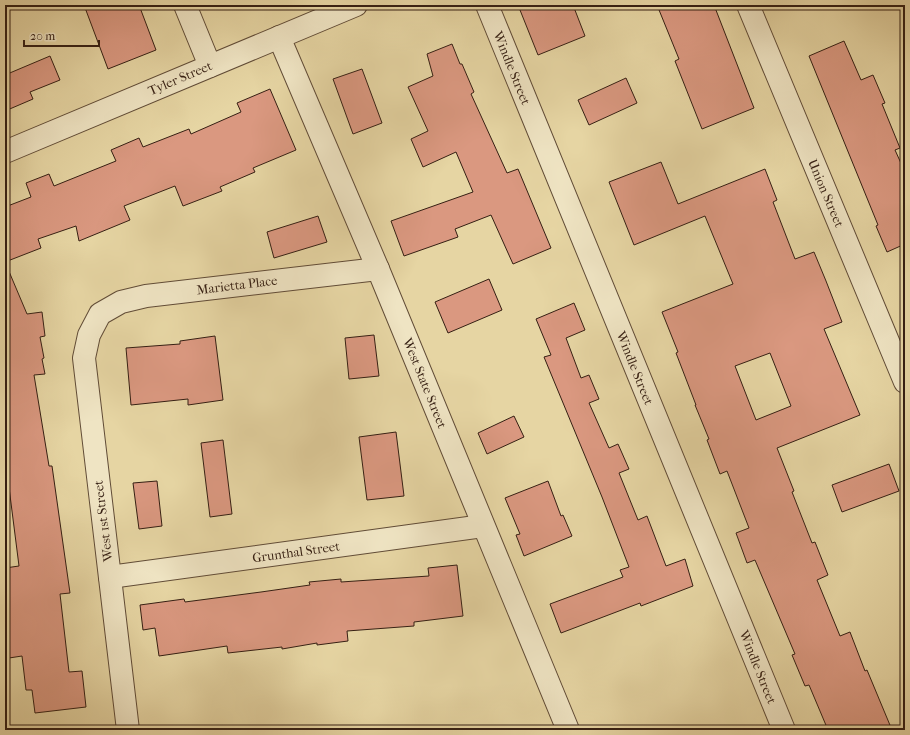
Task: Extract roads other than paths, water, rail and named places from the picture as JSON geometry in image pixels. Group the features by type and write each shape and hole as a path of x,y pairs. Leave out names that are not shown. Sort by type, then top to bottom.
{"street":[{"path":"185,5 210,66"},
{"name":"Tyler Street","path":"5,152 356,5"},
{"name":"Windle Street","path":"487,5 784,730"},
{"name":"Union Street","path":"748,5 905,382"},
{"name":"West State Street","path":"279,37 378,269 568,730"},
{"name":"Marietta Place","path":"100,314 121,302 146,296 378,269"},
{"name":"West 1st Street","path":"100,314 89,335 84,358 128,730"},
{"name":"Grunthal Street","path":"110,577 484,526"}]}
